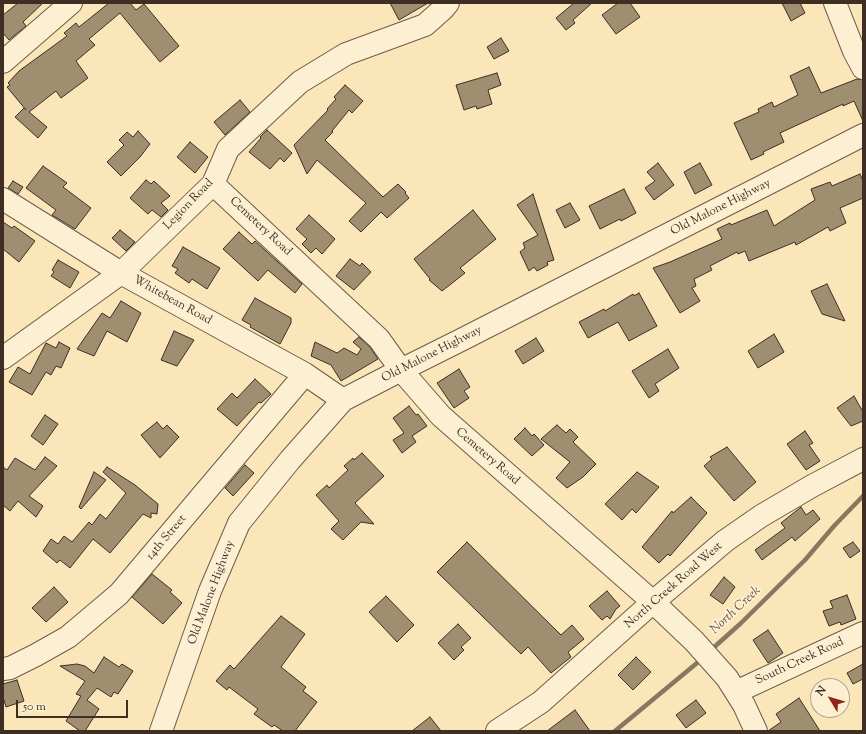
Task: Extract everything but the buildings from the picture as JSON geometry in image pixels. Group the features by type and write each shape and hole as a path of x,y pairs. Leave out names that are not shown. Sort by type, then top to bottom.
{"street":[{"path":"3,62 71,3"},
{"name":"Legion Road","path":"3,358 121,273 213,184 228,149 300,82 346,54 425,25 448,3"},
{"path":"835,3 854,51 863,68"},
{"name":"Old Malone Highway","path":"161,731 210,591 240,523 290,460 343,400 863,135"},
{"name":"Cemetery Road","path":"213,184 379,339 401,370 441,416 653,602 694,641 727,678 744,704 756,731"},
{"name":"Whitebean Road","path":"3,199 121,273 305,374 343,400"},
{"name":"14th Street","path":"3,670 36,655 68,637 119,594 305,374"},
{"name":"North Creek Road West","path":"498,731 541,702 653,602 725,541 760,516 863,459"},
{"name":"South Creek Road","path":"736,692 863,633"}],"waterway":[{"name":"North Creek","path":"711,650 740,624 805,560 834,526 863,496"},
{"name":"North Creek","path":"615,731 703,658"}]}
